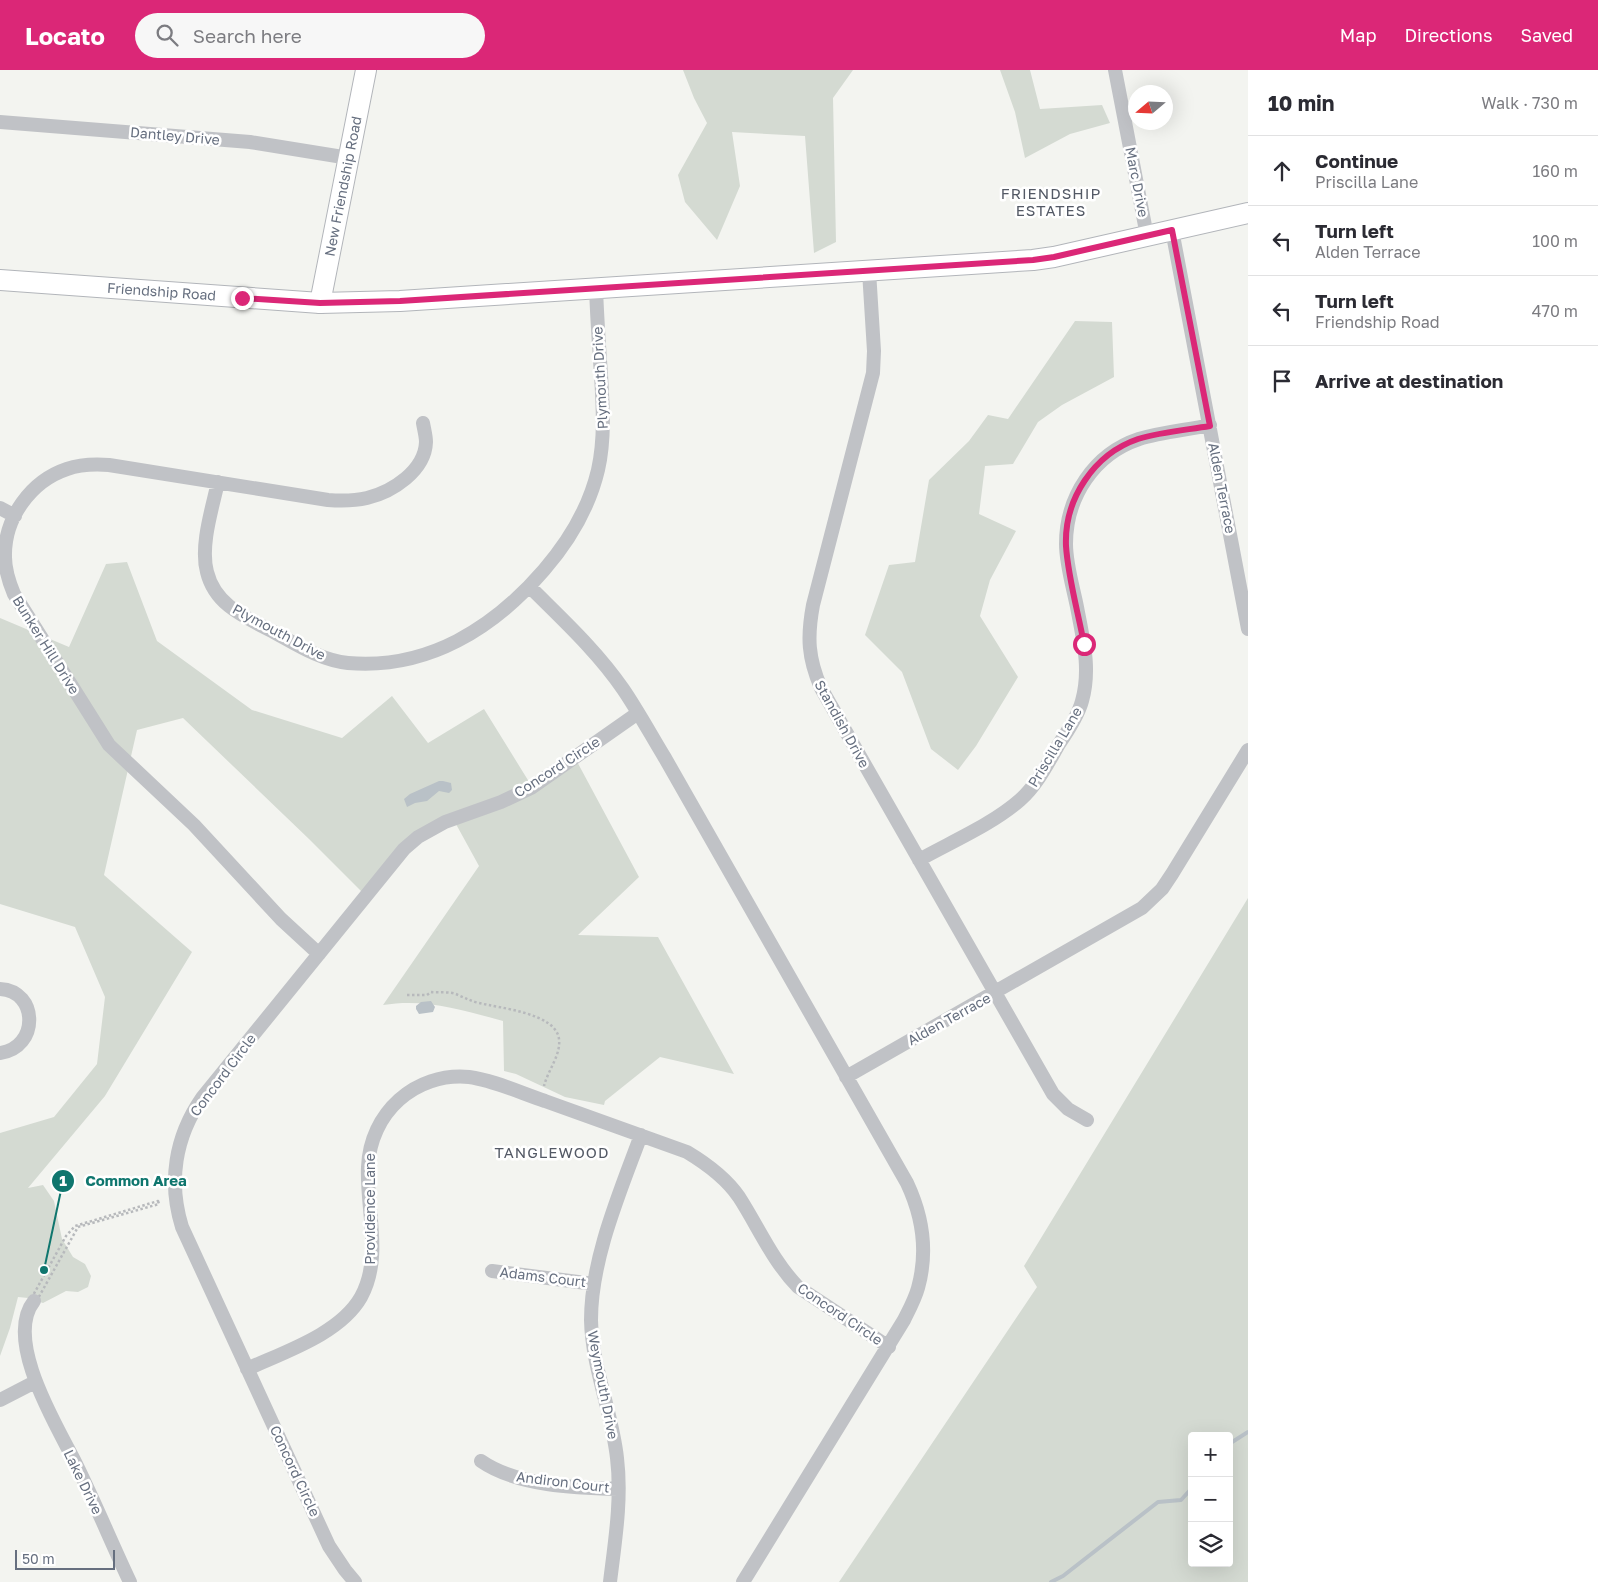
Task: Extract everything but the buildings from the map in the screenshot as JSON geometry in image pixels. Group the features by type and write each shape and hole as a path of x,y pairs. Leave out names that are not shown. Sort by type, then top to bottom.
{"street":[{"name":"New Friendship Road","path":"320,303 366,70"},
{"name":"Marc Drive","path":"1114,70 1147,236"},
{"name":"Dantley Drive","path":"0,122 250,142 349,158"},
{"name":"Friendship Road","path":"0,280 320,303 400,301 869,271 1054,257 1248,213"},
{"name":"Alden Terrace","path":"1172,230 1248,629"},
{"name":"Standish Drive","path":"869,271 874,351 873,374 813,604 808,637 810,656 821,688 1052,1094 1068,1110 1087,1120"},
{"name":"Plymouth Drive","path":"217,487 206,545 206,563 212,586 220,598 237,613 314,654 333,660 373,664 404,660 433,652 463,639 489,623 530,587 558,554 576,528 587,503 598,470 604,421 596,288"},
{"name":"Bunker Hill Drive","path":"319,954 281,919 194,825 117,753 102,734 14,594 8,577 5,550 10,526 31,492 52,475 67,469 81,465 109,465 217,487 328,500 366,499 396,486 414,471 422,458 426,443 423,423"},
{"name":"Priscilla Lane","path":"919,860 1002,814 1021,799 1044,769 1079,709 1086,683 1086,662 1066,545 1070,511 1082,484 1091,471 1105,457 1126,444 1149,436 1210,426"},
{"path":"0,508 15,516"},
{"path":"530,587 581,638 606,666 623,690 907,1183 918,1211 923,1233 923,1264 918,1289 904,1320 889,1346"},
{"name":"Concord Circle","path":"356,1582 345,1570 329,1546 182,1227 175,1200 174,1183 176,1159 182,1136 187,1122 202,1098 404,849 418,837 445,822 501,802 531,788 638,714"},
{"name":"Alden Terrace","path":"846,1077 1134,913 1152,899 1172,874 1248,750"},
{"path":"0,989 16,994 24,1002 30,1020 29,1029 19,1045 11,1050 0,1053"},
{"name":"Providence Lane","path":"247,1369 330,1330 348,1314 361,1297 371,1265 372,1236 368,1167 370,1147 379,1122 395,1102 418,1086 434,1080 456,1077 479,1079 641,1135"},
{"name":"Concord Circle","path":"641,1135 687,1152 720,1175 739,1197 786,1275 798,1287 889,1346 743,1582"},
{"name":"Weymouth Drive","path":"610,1582 618,1518 617,1457 595,1356 592,1333 594,1284 599,1256 641,1135"},
{"name":"Adams Court","path":"492,1271 594,1284"},
{"name":"Lake Drive","path":"34,1301 27,1309 24,1334 35,1382 61,1438 74,1460 130,1582"},
{"path":"0,1400 35,1382"},
{"name":"Andiron Court","path":"481,1461 504,1474 517,1478 594,1488 618,1489"}],"path":[{"path":"407,995 427,995 431,992 458,994 467,1000 526,1012 543,1020 557,1033 559,1048 556,1059 547,1075 542,1100"},
{"path":"158,1201 159,1204 78,1228 36,1302 34,1301 31,1299 66,1236 75,1226 158,1201"}],"shaded area":[{"path":"683,70 853,70 833,98 836,242 814,253 805,136 732,132 740,186 717,240 685,202 678,175 707,123 694,98"},
{"path":"1000,70 1030,70 1040,109 1102,105 1110,123 1070,134 1025,158 1015,112"},
{"path":"1075,321 1112,322 1114,377 1062,405 1038,422 1013,464 985,466 979,514 1016,531 990,580 980,616 1018,677 976,746 958,770 931,749 902,672 865,635 889,565 915,562 929,480 969,441 988,415 1008,419"},
{"path":"127,562 157,641 252,710 342,738 392,696 428,743 484,709 531,785 574,756 639,877 578,935 658,937 734,1074 660,1057 605,1101 604,1105 565,1097 516,1074 504,1071 503,1021 459,1009 429,1004 399,1003 383,1005 479,866 451,815 362,892 183,718 137,730 104,875 192,952 105,1096 28,1188 43,1185 54,1201 62,1239 73,1257 85,1264 91,1276 88,1287 78,1292 66,1291 43,1303 18,1297 0,1356 0,1133 54,1117 97,1064 105,997 75,927 0,904 0,618 69,647 106,564"},
{"path":"439,781 451,783 452,790 449,793 439,791 427,801 415,803 407,807 404,799 410,794"},
{"path":"1248,898 1248,1582 839,1582 1037,1287 1024,1266"},
{"path":"431,1001 435,1007 433,1012 419,1014 416,1006 421,1002"}],"waterway":[{"path":"1233,1441 1248,1432"},
{"path":"1051,1582 1063,1576 1158,1502 1181,1500 1188,1492"}],"place":[{"name":"Common Area","path":"44,1270"}],"district":[{"name":"FRIENDSHIP ESTATES","path":"1051,202"},
{"name":"TANGLEWOOD","path":"552,1153"}],"route":[{"path":"242,298 320,303 400,301 1033,260 1172,230 1210,426 1149,436 1126,444 1105,457 1091,471 1082,484 1070,511 1066,545 1084,644"}]}
